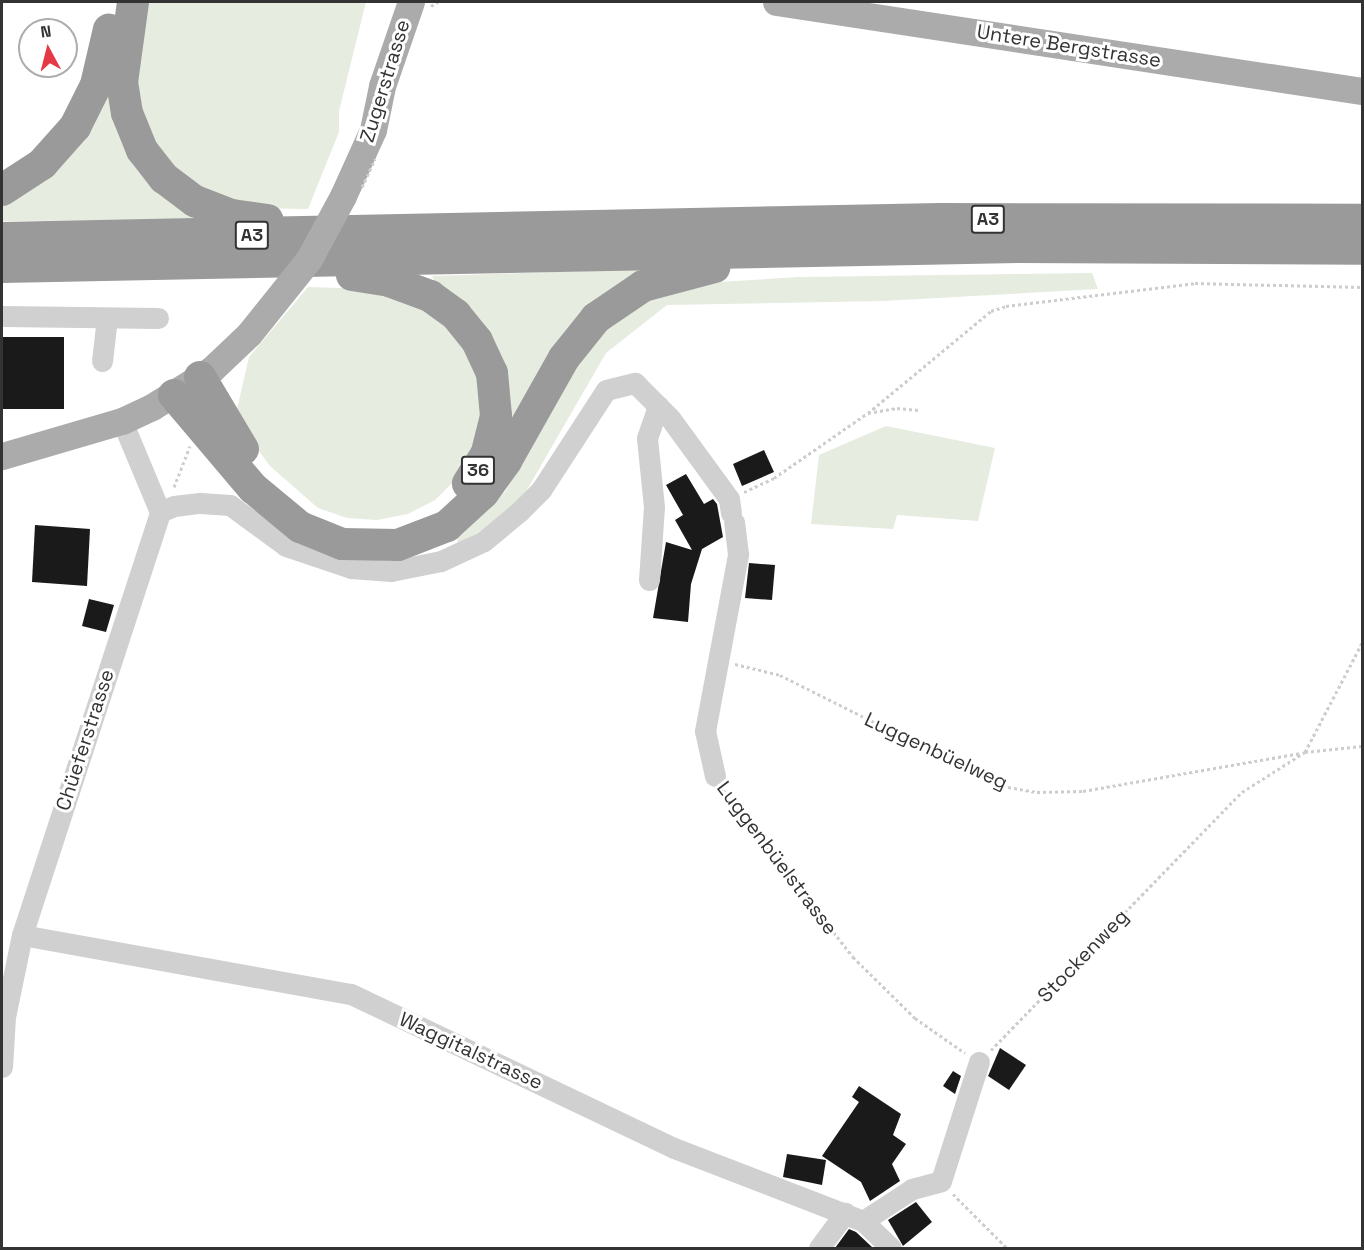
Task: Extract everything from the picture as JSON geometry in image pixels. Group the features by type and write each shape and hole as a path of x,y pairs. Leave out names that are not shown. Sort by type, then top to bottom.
{"highway":[{"path":"2,190 52,156 82,116 104,58 113,2"},
{"path":"133,2 122,72 127,113 147,159 187,196 219,211 256,219 448,218 502,228"},
{"name":"A3","path":"2,238 1087,218 1362,220"},
{"name":"A3","path":"2,267 816,250 1130,247 1362,249"},
{"path":"174,395 254,488 295,524 342,544 398,545 447,526 483,493 506,461 569,350 614,303 669,276 816,250"},
{"name":"36","path":"200,377 227,427 268,480 298,507 334,524 376,530 416,522 451,502 477,472 492,435 495,393 483,352 456,315 430,296 405,285 264,263"}],"main road":[{"name":"Zugerstrasse","path":"357,159 371,71 390,2"},
{"name":"Zugerstrasse","path":"2,456 122,421 174,395 200,377 249,334 309,259 343,196 357,159 373,130 382,86 411,2"},
{"name":"Untere Bergstrasse","path":"776,2 1362,91"},
{"name":"Zugerstrasse","path":"2,441 44,443"}],"street":[{"path":"2,316 158,318"},
{"path":"102,362 107,318"},
{"path":"122,421 160,512 183,505 230,505 286,546 351,568 391,571 441,561 484,541 520,512 541,490 606,390 635,383 658,406 732,511"},
{"path":"649,580 654,507 647,438 658,406"},
{"name":"Luggenbüelstrasse","path":"715,776 705,731 738,554 732,511"},
{"name":"Chüeferstrasse","path":"2,1067 5,1017 22,935 160,512"},
{"name":"Waggitalstrasse","path":"22,935 351,994 674,1148 854,1217 891,1248"},
{"path":"819,1248 854,1217 912,1190 941,1181 979,1062"}],"path":[{"path":"732,511 774,478 868,413 991,311 1006,306 1195,283 1362,287"},
{"path":"868,413 897,408 918,410"},
{"path":"160,512 169,501 192,442"},
{"path":"1305,752 1362,643"},
{"name":"Luggenbüelweg","path":"721,653 736,664 799,684 1002,786 1037,792 1105,788 1305,752"},
{"name":"Stockenweg","path":"979,1062 1242,792 1305,752 1362,746"},
{"name":"Luggenbüelstrasse","path":"715,776 725,794 852,957 915,1018 979,1062"},
{"path":"941,1181 1007,1248"}],"shaded area":[{"path":"145,2 366,2 339,111 339,132 308,209 243,208 192,189 136,118 134,45"},
{"path":"105,74 203,220 2,221 2,199"},
{"path":"654,269 499,456 503,421 432,276"},
{"path":"1092,273 1098,289 883,301 667,305 606,353 513,514 458,543 455,532 505,492 586,345 641,299 719,282 800,277"},
{"path":"308,287 372,289 410,300 454,328 480,381 483,412 476,447 460,475 435,500 408,514 377,520 347,518 318,508 270,466 235,418 249,357"},
{"path":"886,426 995,448 978,521 897,515 893,529 811,524 819,455"}],"building":[{"path":"2,337 64,337 64,409 2,409"},
{"path":"764,450 774,472 742,486 733,464"},
{"path":"686,474 704,504 713,499 717,504 723,537 702,549 691,584 688,622 653,618 666,542 692,550 675,520 683,515 666,485"},
{"path":"35,525 90,529 87,586 32,582"},
{"path":"749,563 775,565 772,600 745,598"},
{"path":"89,599 114,605 106,632 82,626"},
{"path":"1000,1048 1026,1065 1009,1090 988,1076"},
{"path":"953,1071 961,1076 955,1094 943,1086"},
{"path":"859,1086 901,1114 893,1135 906,1144 892,1164 900,1181 870,1201 861,1182 822,1156 859,1102 852,1097"},
{"path":"787,1154 826,1160 822,1185 783,1177"},
{"path":"916,1202 932,1222 903,1246 888,1220"},
{"path":"849,1229 856,1232 873,1248 835,1248"}]}
